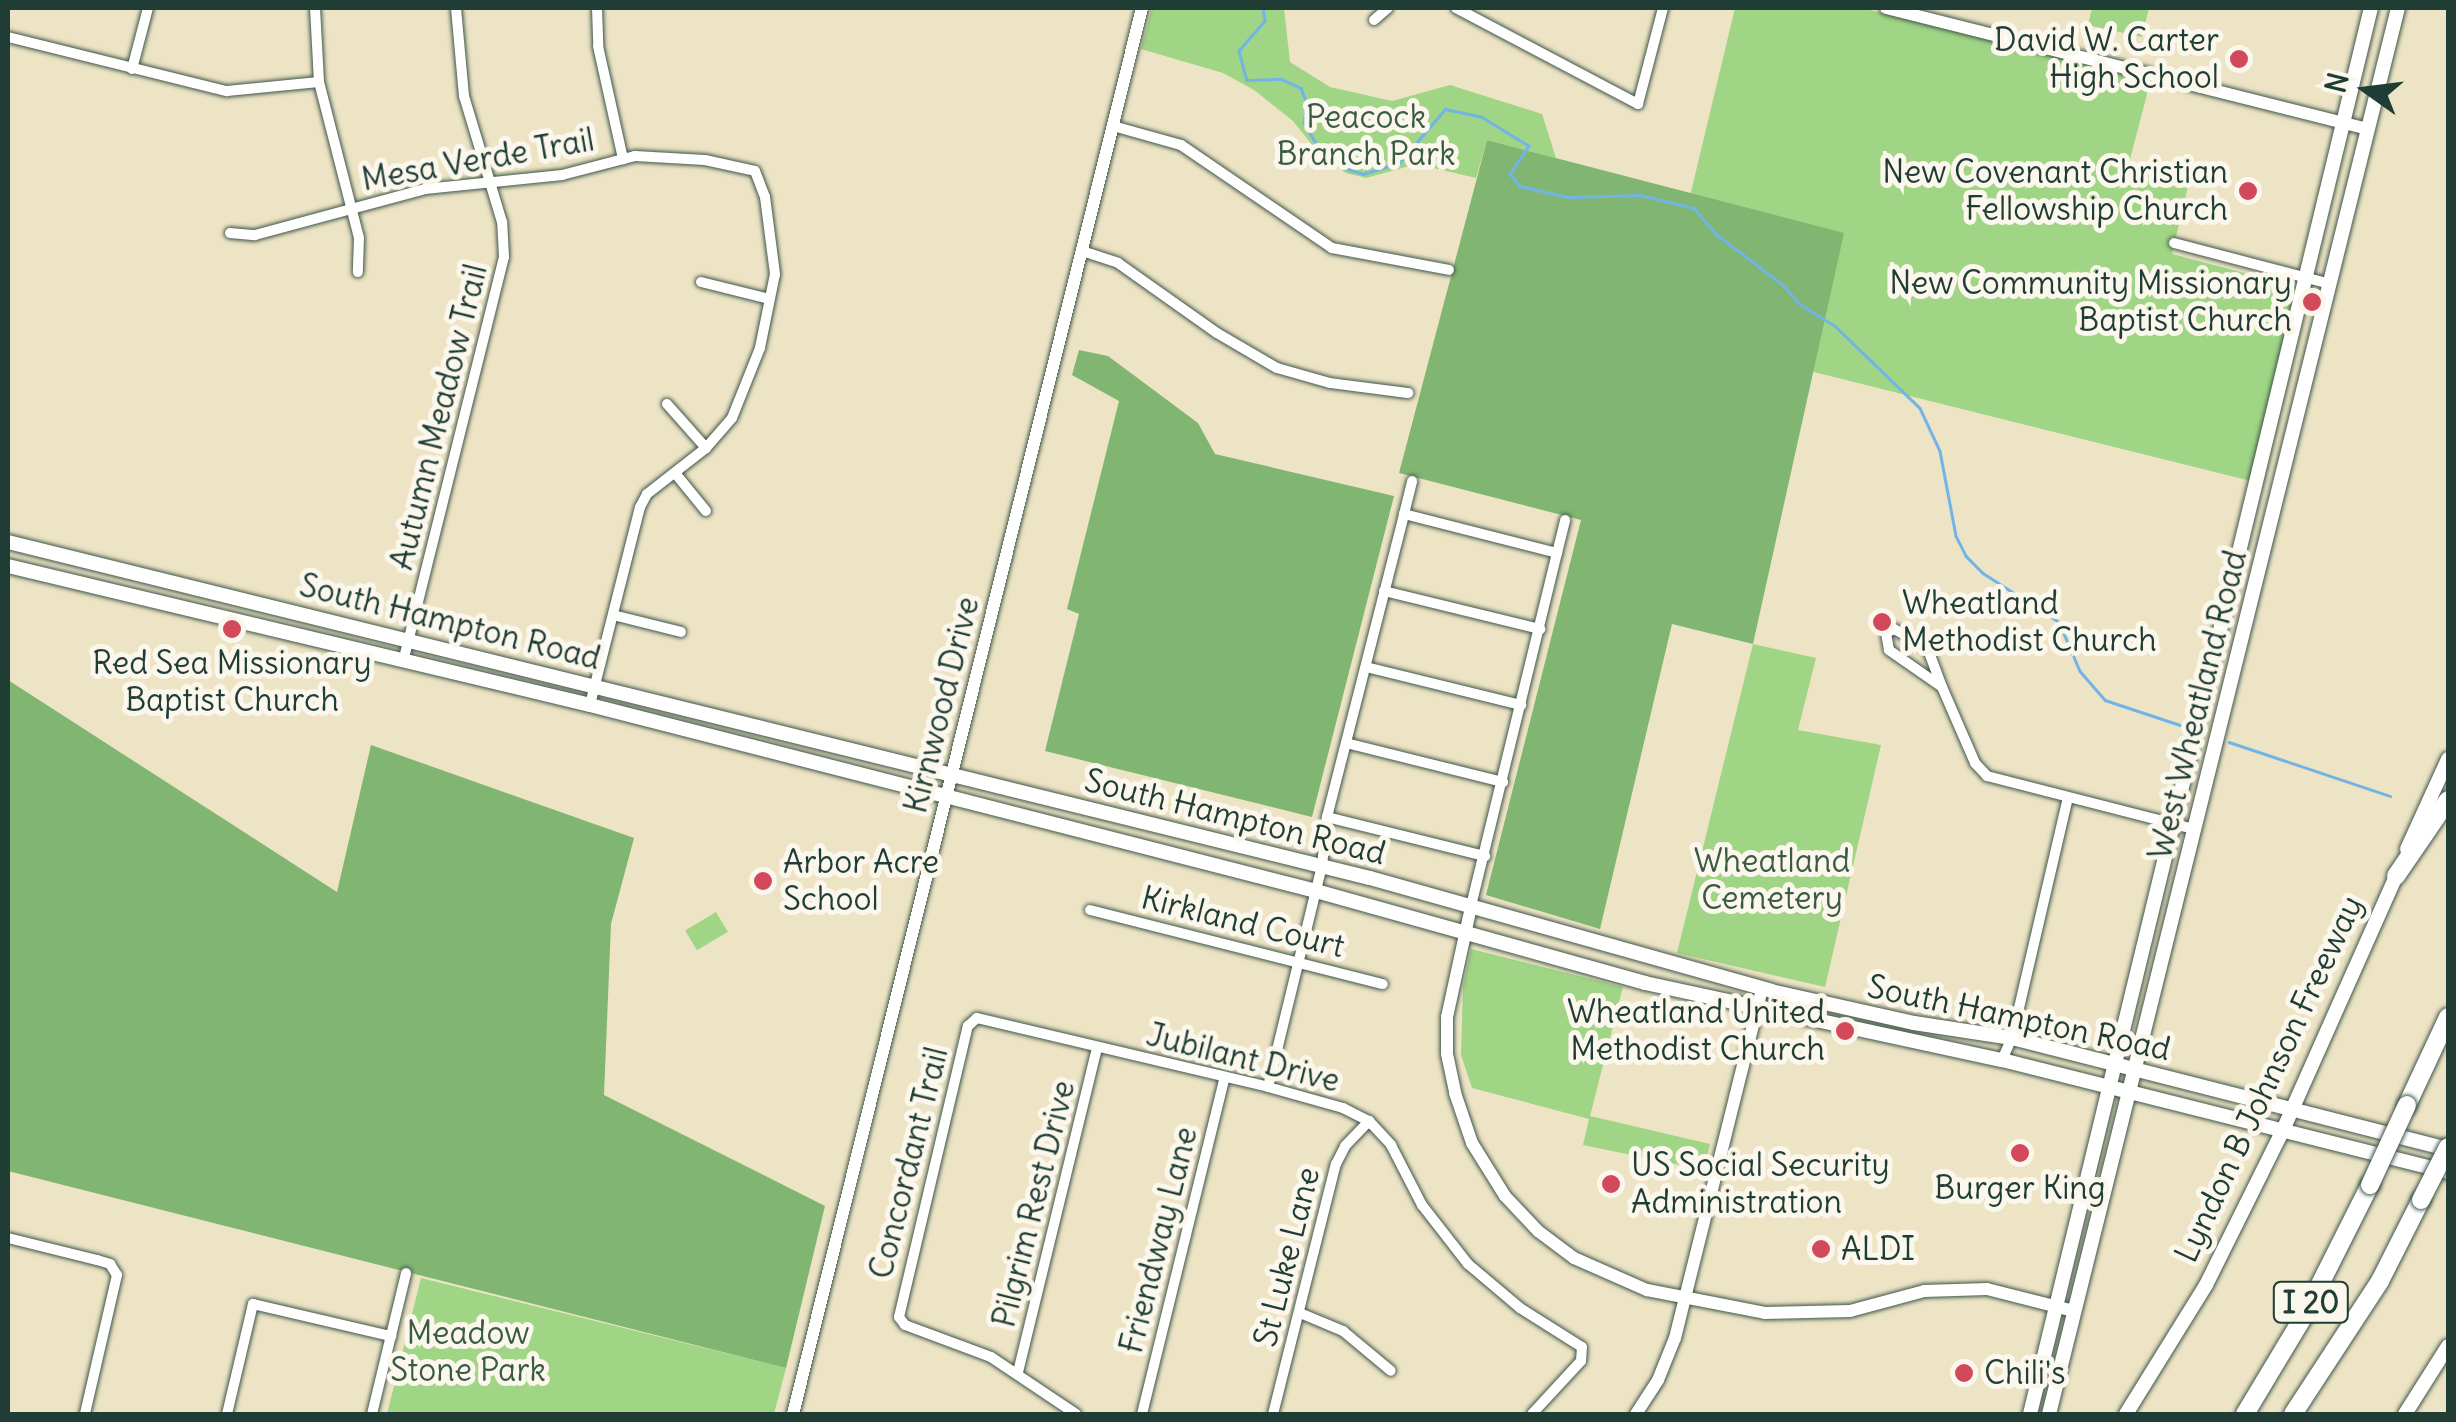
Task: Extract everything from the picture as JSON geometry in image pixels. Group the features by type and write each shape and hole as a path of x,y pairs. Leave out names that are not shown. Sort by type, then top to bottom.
{"highway":[{"path":"2396,876 2448,800"},
{"name":"I 20","path":"2246,1414 2312,1300 2448,1017"},
{"name":"I 20","path":"2293,1414 2380,1281 2448,1148"}],"main road":[{"name":"West Wheatland Road","path":"2030,1414 2371,8"},
{"name":"West Wheatland Road","path":"2049,1414 2398,8"},
{"name":"South Hampton Road","path":"8,542 410,638 1322,866 1762,989 1914,1024 2012,1038 2448,1148"},
{"path":"52,577 58,554"},
{"name":"South Hampton Road","path":"8,566 590,706 1316,891 1645,983 2130,1090 2448,1172"},
{"path":"2236,568 2259,574"},
{"path":"153,602 159,578"},
{"name":"Lyndon B Johnson Freeway","path":"2126,1414 2206,1286 2284,1130 2448,758"},
{"path":"1645,983 1651,960"},
{"path":"2405,1414 2448,1346"}],"street":[{"path":"132,69 148,8"},
{"path":"316,8 319,82 359,238 358,272"},
{"name":"Autumn Meadow Trail","path":"403,662 506,238 464,96 456,8"},
{"path":"597,8 598,46 623,159"},
{"name":"Kirnwood Drive","path":"793,1414 1142,8"},
{"path":"1374,20 1388,8"},
{"path":"1456,8 1638,104 1663,8"},
{"path":"1886,8 2368,129"},
{"path":"8,37 226,91 319,82"},
{"path":"1112,126 1181,145 1332,248 1449,270"},
{"name":"Mesa Verde Trail","path":"230,233 255,235 349,208 487,180 562,176 623,159 660,156 736,165 755,171 765,197 775,274 770,299"},
{"path":"2174,243 2330,284"},
{"path":"1082,251 1118,263 1218,333 1278,368 1330,383 1408,393"},
{"path":"590,706 640,507 647,494 706,448 745,393 770,299 701,282"},
{"path":"667,404 706,448"},
{"path":"675,473 706,511"},
{"path":"1268,1087 1322,866 1327,817 1412,480"},
{"path":"1404,514 1557,552"},
{"path":"1565,520 1464,931 1447,1016 1446,1054 1466,1130 1487,1170 1522,1216 1574,1258 1624,1282 1686,1299 1735,1310 1809,1316 1850,1311 1924,1292 1987,1289 2074,1312"},
{"path":"1384,592 1540,629"},
{"path":"613,614 681,632"},
{"path":"1942,687 1894,657 1886,644 1886,633 1900,630 1923,643 1933,656 1942,687 1982,771 2068,798 2194,829"},
{"path":"1366,667 1522,705"},
{"path":"1346,743 1503,782"},
{"path":"2002,1060 2012,1038 2068,798"},
{"path":"1327,817 1484,856"},
{"name":"Kirkland Court","path":"1090,910 1383,984"},
{"path":"1636,1414 1658,1380 1686,1299 1762,989"},
{"name":"Jubilant Drive","path":"971,1021 982,1018 1268,1087 1343,1108 1369,1122 1392,1144 1422,1205 1468,1264 1520,1308 1582,1347 1581,1361 1532,1414"},
{"name":"Concordant Trail","path":"971,1021 899,1317 906,1325 953,1341 1018,1372"},
{"name":"Pilgrim Rest Drive","path":"1018,1372 1097,1047"},
{"name":"Friendway Lane","path":"1142,1414 1225,1077"},
{"name":"St Luke Lane","path":"1273,1414 1336,1164 1345,1146 1369,1122"},
{"path":"8,1238 110,1264 117,1274 117,1290 85,1414"},
{"path":"372,1414 406,1272"},
{"path":"227,1414 253,1304 391,1336"},
{"path":"1300,1313 1342,1331 1391,1370"},
{"path":"1018,1372 1076,1414"}],"green space":[{"name":"Peacock Branch Park","path":"1152,8 1284,8 1290,62 1330,87 1392,101 1450,85 1542,114 1556,158 1487,140 1476,178 1417,164 1366,178 1346,173 1321,156 1293,121 1254,90 1223,73 1141,49"},
{"path":"1735,8 1862,8 2151,79 2128,167 2189,182 2172,254 2309,290 2263,484 1810,371 1690,196"},
{"path":"2092,8 2149,8 2142,37 2088,25"},
{"path":"1487,140 1844,233 1753,644 1672,624 1600,929 1486,895 1581,520 1399,473"},
{"path":"1079,350 1108,356 1198,423 1215,454 1394,496 1312,817 1045,751 1079,614 1067,609 1119,401 1072,375"},
{"name":"Wheatland Cemetery","path":"1753,644 1816,658 1798,730 1881,745 1825,987 1677,953"},
{"path":"8,680 337,892 371,745 634,838 611,924 604,1095 825,1206 786,1368 8,1171"},
{"path":"716,912 728,932 697,950 685,931"},
{"path":"1471,949 1623,987 1590,1116 1710,1144 1704,1170 1583,1145 1589,1119 1472,1088 1461,1055 1463,986"},
{"name":"Meadow Stone Park","path":"421,1278 786,1368 774,1414 387,1414"}],"waterway":[{"path":"1263,8 1265,21 1239,51 1247,80 1281,79 1301,88 1307,104 1304,123 1320,150 1345,168 1363,174 1399,163 1445,109 1482,117 1529,146 1510,174 1520,186 1568,197 1640,195 1694,208 1715,233 1782,284 1800,304 1834,325 1920,408 1940,451 1956,536 1966,556 1983,573 2059,622 2080,671 2105,700 2183,726"},
{"path":"2229,742 2390,796"}],"place":[{"name":"David W. Carter High School","path":"2239,59"},
{"name":"New Covenant Christian Fellowship Church","path":"2248,191"},
{"name":"New Community Missionary Baptist Church","path":"2312,302"},
{"name":"Wheatland Methodist Church","path":"1882,622"},
{"name":"Red Sea Missionary Baptist Church","path":"232,629"},
{"name":"Arbor Acre School","path":"763,881"},
{"name":"Wheatland United Methodist Church","path":"1845,1031"},
{"name":"Burger King","path":"2020,1153"},
{"name":"US Social Security Administration","path":"1611,1184"},
{"name":"ALDI","path":"1821,1249"},
{"name":"Chili's","path":"1964,1373"}]}
